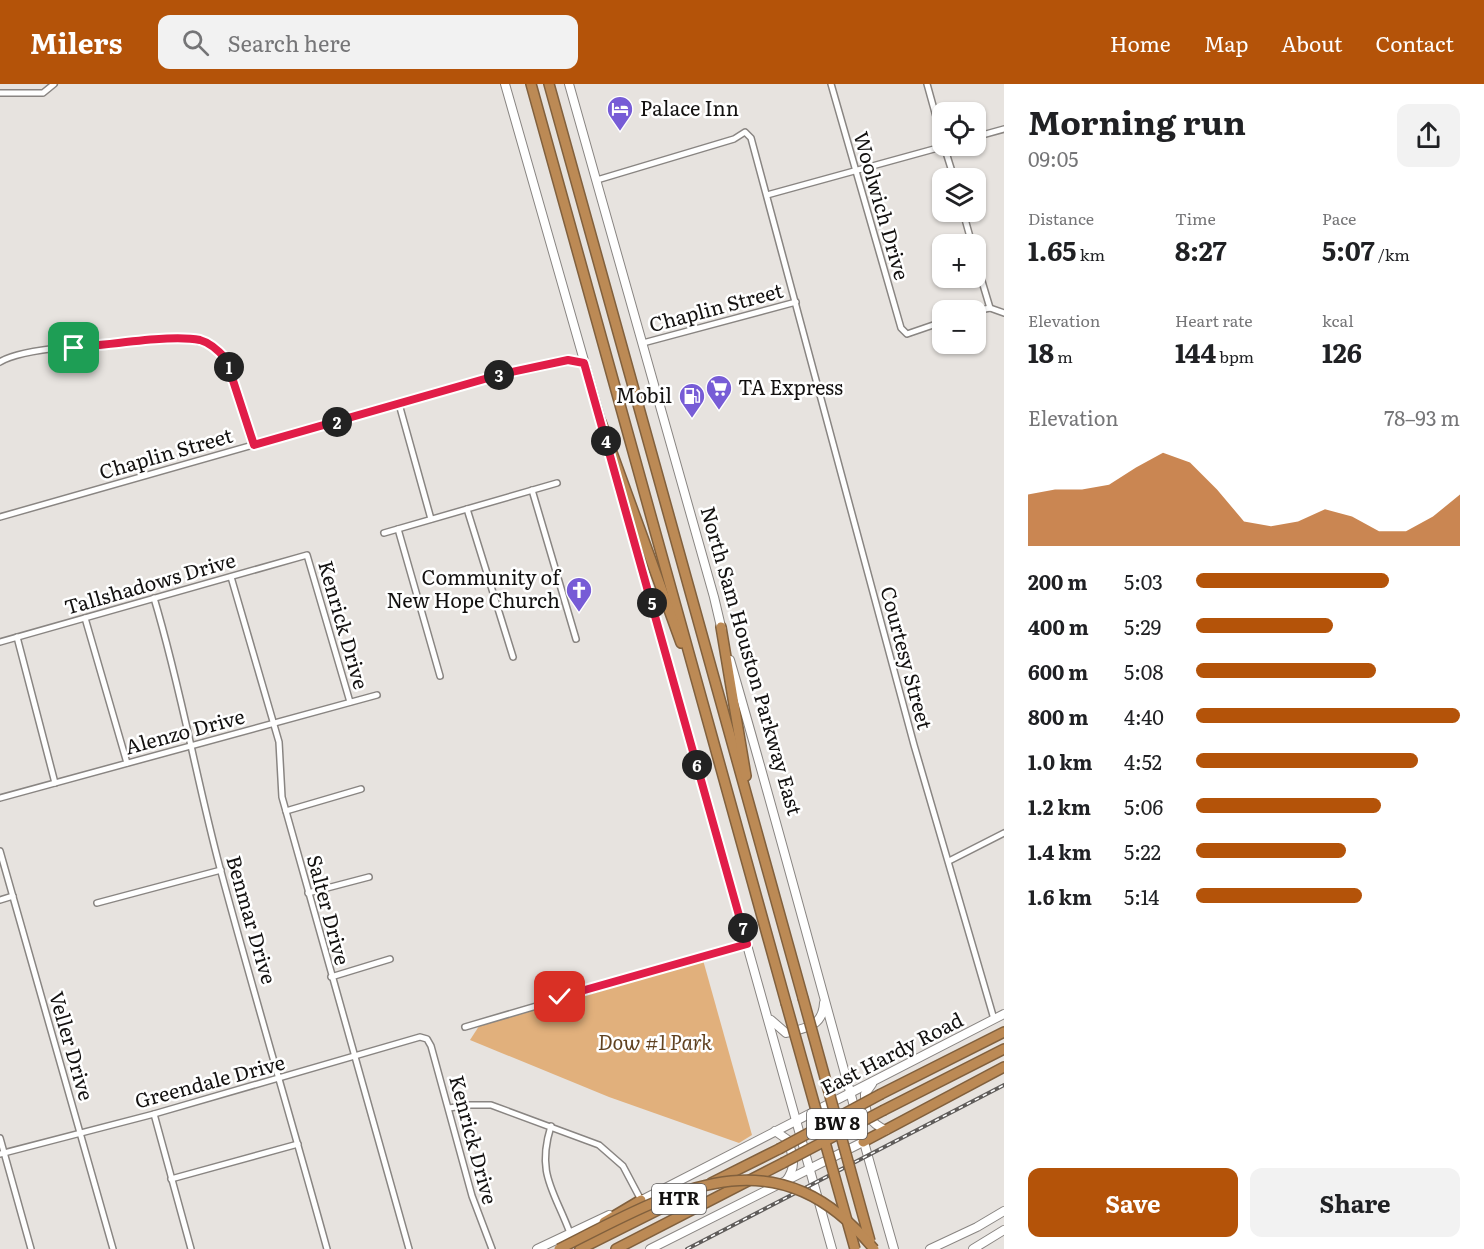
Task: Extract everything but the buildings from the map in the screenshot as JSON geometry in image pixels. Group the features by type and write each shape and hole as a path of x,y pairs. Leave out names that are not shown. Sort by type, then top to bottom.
{"highway":[{"name":"BW 8","path":"531,84 855,1249"},
{"name":"North Sam Houston Parkway East","path":"549,84 873,1249"},
{"path":"601,422 668,604 733,808"},
{"path":"721,627 742,738 749,805"},
{"name":"HTR","path":"580,1249 1004,1032"},
{"name":"HTR","path":"616,1249 1004,1049"},
{"path":"863,1142 1004,1067"},
{"path":"560,1249 676,1192 721,1180 742,1180 790,1187 831,1206 849,1221 873,1249"},
{"path":"560,1249 641,1200"}],"main road":[{"path":"505,84 832,1249"},
{"name":"North Sam Houston Parkway East","path":"569,84 894,1249"},
{"path":"764,1005 773,1024 786,1033 815,1025 824,1011 825,997"},
{"name":"East Hardy Road","path":"537,1249 641,1200 1004,1014"},
{"path":"872,1082 865,1094 870,1120 874,1125 886,1130"},
{"path":"775,1131 788,1140 794,1162 794,1171 785,1182"},
{"path":"650,1249 863,1142"},
{"path":"930,1249 977,1227 1004,1211"},
{"path":"973,1249 1004,1230"}],"street":[{"path":"0,93 43,93 54,84"},
{"name":"Woolwich Drive","path":"831,84 901,328 907,334 932,325"},
{"path":"927,84 932,102"},
{"path":"986,134 1004,129"},
{"name":"Courtesy Street","path":"597,180 734,140 745,132 751,138 852,518 994,1020"},
{"path":"767,195 932,149"},
{"path":"984,288 990,308"},
{"name":"Chaplin Street","path":"643,343 796,302"},
{"path":"986,309 1004,313"},
{"path":"0,362 21,354 55,349 183,339 202,340 216,348 226,359 254,445"},
{"name":"Chaplin Street","path":"0,517 502,374 568,360 584,363"},
{"path":"399,404 431,519"},
{"path":"384,533 557,483"},
{"path":"532,490 576,639"},
{"path":"467,509 513,657"},
{"path":"398,529 440,676"},
{"name":"Tallshadows Drive","path":"0,642 308,555"},
{"name":"Kenrick Drive","path":"308,555 350,702"},
{"name":"Salter Drive","path":"231,577 274,725 280,751 280,787 286,811 409,1249"},
{"name":"Benmar Drive","path":"154,598 182,697 194,768 221,870 327,1249"},
{"path":"85,618 127,763"},
{"path":"17,637 56,783"},
{"name":"Alenzo Drive","path":"0,798 377,695"},
{"path":"286,811 361,789"},
{"path":"949,861 1004,833"},
{"name":"Veller Drive","path":"0,851 113,1249"},
{"path":"97,903 221,870"},
{"path":"308,893 369,877"},
{"path":"0,900 13,896"},
{"path":"465,1027 478,1021 747,944"},
{"path":"331,977 390,959"},
{"name":"Greendale Drive","path":"2,1153 154,1114 420,1037 427,1039"},
{"name":"Kenrick Drive","path":"427,1039 449,1108 472,1196 492,1249"},
{"path":"449,1108 491,1105 551,1126 609,1151 623,1166 641,1200"},
{"path":"154,1114 191,1249"},
{"path":"551,1126 544,1156 546,1178 570,1233"},
{"path":"0,1138 2,1153 31,1249"},
{"path":"171,1179 298,1144"}],"green space":[{"name":"Dow #1 Park","path":"703,960 752,1135 739,1143 609,1097 470,1040 481,1023"}],"railway":[{"path":"687,1249 1004,1085"}],"place":[{"name":"Palace Inn","path":"620,132"},
{"name":"TA Express","path":"719,411"},
{"name":"Mobil","path":"692,419"},
{"name":"Community of New Hope Church","path":"579,613"}],"route":[{"path":"74,348 183,339 202,340 216,348 226,359 254,445 502,374 568,360 584,363 747,944 560,997"}]}
